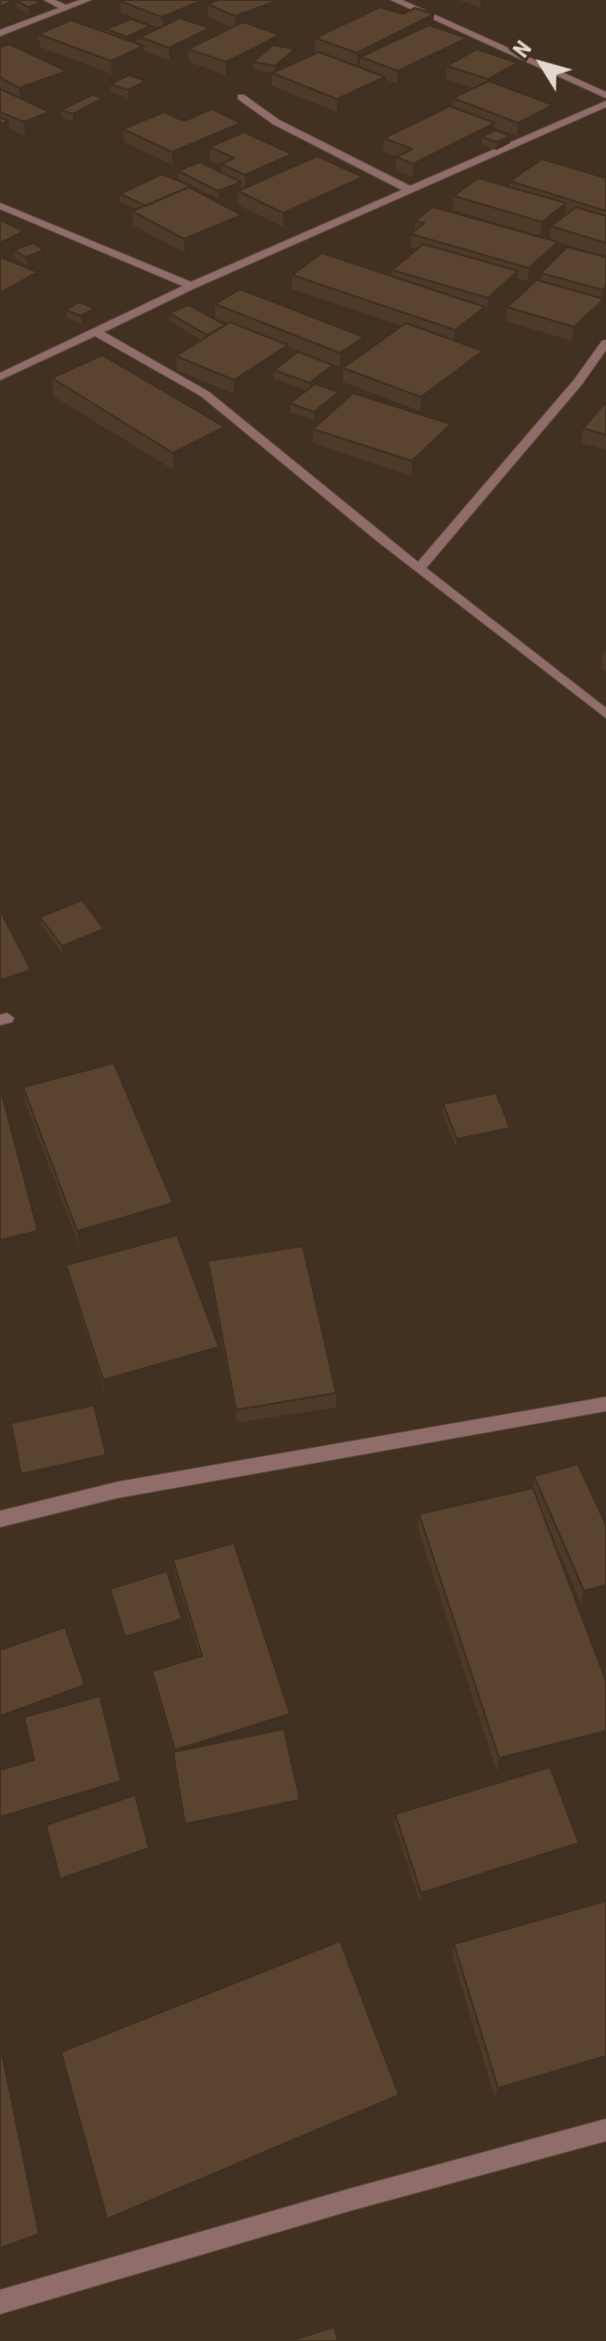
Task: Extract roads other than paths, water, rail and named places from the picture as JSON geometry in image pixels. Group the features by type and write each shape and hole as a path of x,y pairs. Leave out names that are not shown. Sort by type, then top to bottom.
{"street":[{"path":"48,0 66,8"},
{"path":"0,33 87,0"},
{"path":"395,0 606,95"},
{"path":"241,97 276,122 410,190"},
{"path":"0,377 191,286 606,104"},
{"path":"0,206 191,286"},
{"path":"95,331 205,394 419,568 606,714"},
{"path":"419,568 578,382 606,343"},
{"path":"0,1519 117,1490 606,1404"},
{"path":"0,2302 349,2200 606,2130"}]}
